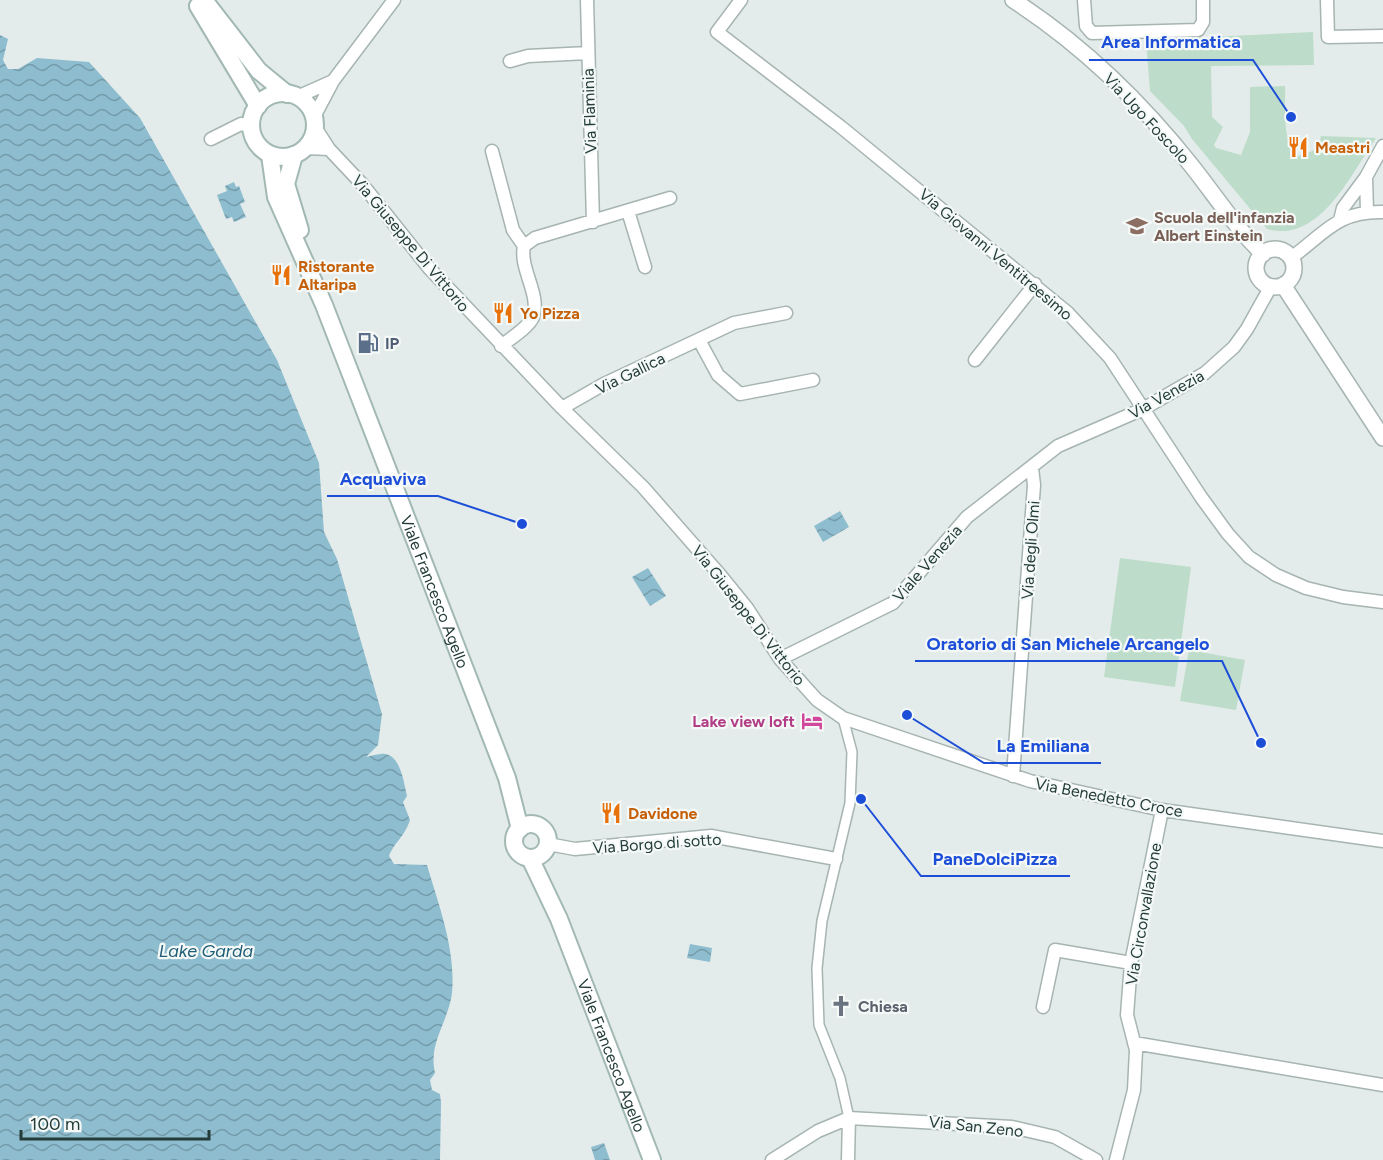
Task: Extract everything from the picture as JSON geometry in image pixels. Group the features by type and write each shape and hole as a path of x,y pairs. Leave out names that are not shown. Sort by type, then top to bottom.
{"main road":[{"path":"195,0 258,106"},
{"path":"204,0 259,70 309,108 314,122"},
{"path":"251,126 258,106 271,96 292,95"},
{"name":"Viale Francesco Agello","path":"314,122 310,142 299,152 286,184 324,305"},
{"name":"Viale Francesco Agello","path":"251,126 257,143 270,154 276,197 324,305 526,826"},
{"path":"270,154 278,157 299,152"},
{"name":"Viale Francesco Agello","path":"526,826 515,838 516,849 540,851"},
{"name":"Viale Francesco Agello","path":"526,826 546,832 540,851 559,919 652,1160"}],"street":[{"path":"314,122 333,81 394,0"},
{"name":"Via Flaminia","path":"586,0 592,222"},
{"name":"Via Giovanni Ventitreesimo","path":"741,0 717,32 841,127 1068,313 1110,358 1208,506 1228,534 1249,557 1276,575 1306,588 1343,597 1383,602"},
{"name":"Via Ugo Foscolo","path":"1013,0 1038,16 1099,66 1149,116 1191,165 1235,227 1263,254"},
{"path":"1084,0 1086,26 1092,33 1198,30 1203,22 1203,0"},
{"path":"1328,0 1328,37 1383,36"},
{"path":"510,61 528,56 588,53"},
{"path":"292,95 333,81"},
{"name":"Via Giuseppe Di Vittorio","path":"314,122 329,149 362,184 429,268 501,346 644,487 722,576 780,659 817,699 843,718"},
{"path":"211,139 241,124 251,126"},
{"path":"1340,220 1343,208 1366,177 1383,146"},
{"path":"299,152 329,149"},
{"path":"492,151 513,230 524,246"},
{"path":"1366,177 1367,212"},
{"path":"501,346 533,319 535,304 522,256 524,246 535,238 670,198"},
{"path":"628,211 645,267"},
{"path":"1291,258 1340,220 1356,213 1383,212"},
{"path":"1291,258 1278,250 1263,254 1257,270 1261,280 1277,286 1383,438"},
{"path":"1277,286 1292,276 1291,258"},
{"path":"975,360 1035,284"},
{"name":"Via Venezia","path":"1032,468 1058,446 1143,409 1205,373 1222,360 1277,286"},
{"name":"Via Gallica","path":"562,408 604,384 734,323 786,313"},
{"path":"699,340 718,375 740,394 813,380"},
{"name":"Viale Venezia","path":"780,659 893,603 967,517 1032,468"},
{"name":"Via degli Olmi","path":"1014,776 1034,485 1032,468"},
{"path":"843,718 852,752 850,803 822,921 817,968 819,1025 840,1078 849,1118 848,1160"},
{"name":"Via Benedetto Croce","path":"843,718 1014,776 1162,810 1383,841"},
{"name":"Via Circonvallazione","path":"1116,1160 1134,1090 1134,1043 1127,1015 1131,963 1162,810"},
{"name":"Via Borgo di sotto","path":"540,851 711,836 836,859"},
{"path":"1043,1007 1055,950 1131,963"},
{"path":"1134,1043 1383,1084"},
{"path":"772,1160 818,1131 849,1118"},
{"name":"Via San Zeno","path":"849,1118 1012,1127 1055,1137 1096,1160"}],"green space":[{"path":"1313,32 1314,65 1211,66 1212,117 1223,127 1214,145 1216,148 1241,155 1250,132 1250,87 1285,86 1287,133 1289,142 1298,156 1318,149 1321,136 1376,138 1344,187 1318,216 1303,226 1286,231 1267,229 1192,139 1184,126 1150,91 1146,40"},
{"path":"1120,558 1191,567 1175,687 1104,677"},
{"path":"1189,650 1245,660 1236,710 1180,701"}],"water":[{"name":"Lake Garda","path":"0,35 8,39 3,60 8,69 18,69 37,58 89,62 140,118 277,360 319,463 324,532 337,559 382,714 378,745 366,757 383,754 395,760 401,771 407,796 403,802 410,820 389,856 394,864 427,865 449,944 453,977 452,993 436,1042 435,1073 430,1080 432,1090 440,1094 440,1160 0,1160"},
{"path":"234,182 236,187 239,186 245,202 240,204 246,217 234,222 232,217 226,219 217,195 227,191 225,186"},
{"path":"840,511 849,527 823,542 814,526"},
{"path":"648,568 666,596 650,606 632,577"},
{"path":"690,944 712,948 710,962 687,958"},
{"path":"604,1143 610,1160 595,1160 591,1147"}],"place":[{"name":"Area Informatica","path":"1291,117"},
{"name":"Meastri","path":"1298,147"},
{"name":"Scuola dell'infanzia Albert Einstein","path":"1137,226"},
{"name":"Ristorante Altaripa","path":"281,275"},
{"name":"Yo Pizza","path":"503,313"},
{"name":"IP","path":"368,343"},
{"name":"Acquaviva","path":"522,524"},
{"name":"La Emiliana","path":"907,715"},
{"name":"Lake view loft","path":"812,721"},
{"name":"Oratorio di San Michele Arcangelo","path":"1261,743"},
{"name":"PaneDolciPizza","path":"861,799"},
{"name":"Davidone","path":"611,813"},
{"name":"Chiesa","path":"841,1006"}]}
